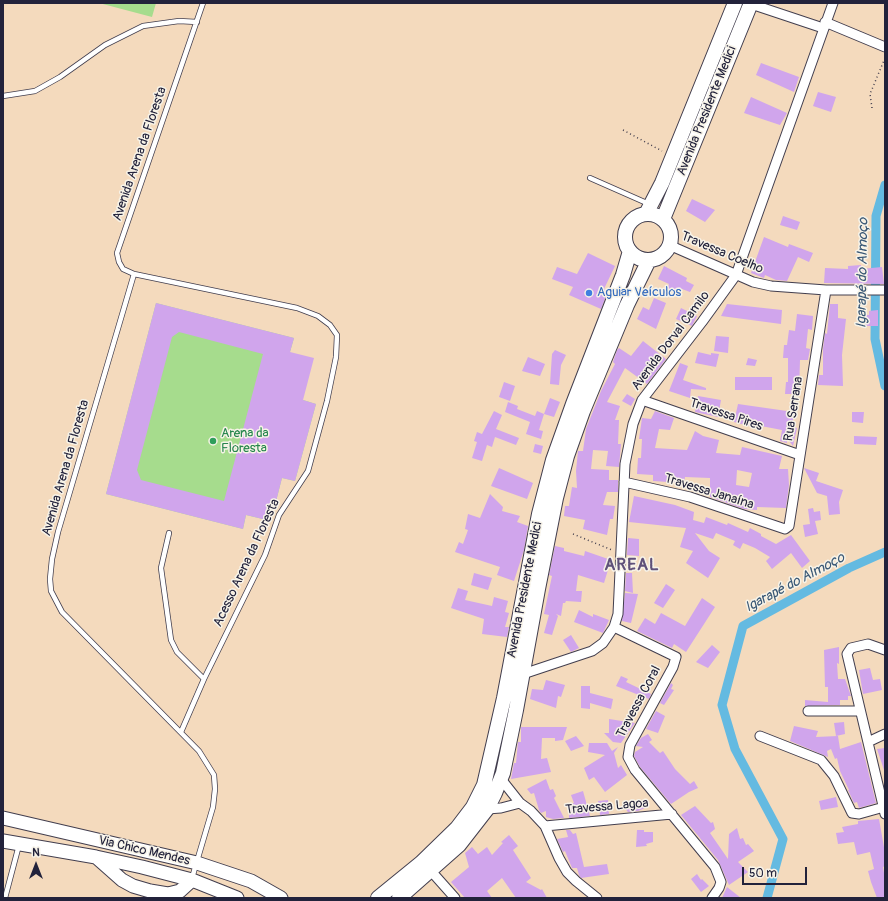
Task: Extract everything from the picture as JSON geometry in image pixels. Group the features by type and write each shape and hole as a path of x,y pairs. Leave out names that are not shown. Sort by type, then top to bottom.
{"main road":[{"name":"Avenida Presidente Medici","path":"648,209 673,156 735,3"},
{"name":"Avenida Presidente Medici","path":"663,220 751,4"},
{"path":"648,209 663,220 670,232 670,245 661,256 648,260 638,258 626,245 626,231 633,219 648,209"},
{"name":"Avenida Presidente Medici","path":"378,898 421,863 457,828 473,807 484,785 504,698 539,514 553,460 623,275 630,251"},
{"name":"Avenida Presidente Medici","path":"399,898 459,845 487,809 500,779 523,674 556,498 567,456 594,383 648,260"},
{"name":"Via Chico Mendes","path":"3,818 197,863 251,881 281,898"},
{"name":"Via Chico Mendes","path":"3,841 96,857 192,880 238,898"},
{"path":"96,857 122,880 132,886 150,891 168,894 180,891 192,880"}],"street":[{"name":"Avenida Dorval Camilo","path":"523,674 592,650 602,643 614,627 618,614 622,554 624,482 628,447 633,424 642,400 736,275 833,3"},
{"path":"751,4 824,25 885,47"},
{"name":"Travessa Coelho","path":"670,245 736,275 771,286 826,290 885,290"},
{"name":"Rua Serrana","path":"785,529 789,526 826,290"},
{"name":"Travessa Pires","path":"642,400 800,455"},
{"name":"Travessa Janaína","path":"624,482 690,497 785,529"},
{"name":"Travessa Coral","path":"614,627 676,657 673,667 630,745 628,757 635,770 672,814"},
{"path":"760,736 821,760 834,776 852,813 859,814 884,810 847,658 848,650 854,646 868,644 885,650"},
{"path":"808,711 859,711"},
{"path":"868,742 885,734"},
{"path":"500,779 520,803 531,811 545,826 558,858 567,872 596,898"},
{"path":"487,809 501,808 520,803"},
{"path":"672,814 715,867 721,882 712,898"},
{"name":"Travessa Lagoa","path":"545,826 672,814"},
{"path":"431,871 455,898"}],"lane":[{"name":"Avenida Arena da Floresta","path":"192,880 213,807 215,790 214,775 199,751 62,612 51,591 52,559 58,532 134,274 123,269 119,262 117,253 203,3"},
{"path":"3,96 35,91 60,77 105,45 143,26 179,21 197,22"},
{"path":"590,178 648,209"},
{"name":"Acesso Arena da Floresta","path":"134,274 297,308 318,316 330,325 337,335 336,357 327,401 308,471 279,515 265,555 204,679 181,732"},
{"path":"169,533 161,568 171,640 177,652 204,679"},
{"path":"5,898 8,881 19,843"},
{"path":"3,879 8,881"}],"path":[{"path":"872,108 870,94 885,58"},
{"path":"623,130 673,156"},
{"path":"573,534 622,554"}],"green space":[{"path":"99,3 156,3 152,17"},
{"name":"Arena da Floresta","path":"156,303 294,338 290,352 303,400 316,404 295,481 282,478 271,521 246,515 243,529 106,494"}],"building":[{"path":"761,63 799,77 794,92 756,75"},
{"path":"818,92 836,97 831,112 813,106"},
{"path":"751,97 787,113 780,125 744,113"},
{"path":"692,199 715,210 705,222 686,211"},
{"path":"783,216 800,222 797,230 780,225"},
{"path":"764,237 788,247 789,244 813,253 809,262 798,257 787,281 776,280 765,275 764,278 751,273"},
{"path":"588,253 615,266 604,289 608,291 601,309 569,295 573,287 552,279 557,267 577,274"},
{"path":"861,265 861,269 882,267 884,284 824,283 825,268 848,269 848,266"},
{"path":"664,266 687,278 686,281 694,285 690,292 677,288 674,292 667,289 669,284 658,279"},
{"path":"654,298 666,303 656,329 637,319 643,307 649,310"},
{"path":"156,303 294,338 290,352 314,358 303,400 316,404 295,481 282,478 271,521 246,515 243,529 106,494","holes":["179,332 263,354 224,501 141,480 137,470 172,337"]},
{"path":"727,304 782,310 781,324 721,316"},
{"path":"830,304 838,304 838,318 846,319 842,355 843,386 818,385 819,375 823,375 823,349 825,333 827,334"},
{"path":"681,308 697,316 692,326 676,319"},
{"path":"878,310 878,326 863,326 862,314 869,315 869,311"},
{"path":"797,314 813,316 812,330 808,329 806,348 810,349 808,360 800,360 799,394 785,394 786,382 788,382 788,358 783,358 784,345 787,345 789,330 795,331"},
{"path":"716,336 729,337 728,353 714,351"},
{"path":"643,341 666,359 647,384 625,368 607,402 620,406 615,420 619,420 618,444 621,444 619,467 606,466 608,451 593,450 591,469 609,470 609,480 618,480 618,492 607,492 603,505 615,506 613,519 610,519 607,535 583,529 585,520 564,516 565,506 569,506 572,487 577,488 576,471 578,451 583,451 586,429 601,391 615,364 613,362 617,350 619,348 631,356"},
{"path":"555,350 566,355 561,365 559,385 550,384 552,354"},
{"path":"698,352 711,355 711,353 719,354 716,367 695,363"},
{"path":"528,357 545,364 540,376 522,371"},
{"path":"748,358 757,360 755,366 746,365"},
{"path":"680,363 688,366 683,380 706,388 706,390 691,389 690,398 669,391"},
{"path":"735,377 772,377 772,390 735,390"},
{"path":"504,382 515,386 510,401 499,397"},
{"path":"627,394 635,399 631,406 622,401"},
{"path":"698,396 721,400 718,417 695,412"},
{"path":"550,398 560,402 554,417 544,414"},
{"path":"508,402 518,406 517,409 535,416 537,411 544,414 539,430 543,431 541,439 526,434 530,422 505,412"},
{"path":"738,404 794,412 792,427 797,428 793,446 787,438 787,443 780,441 782,430 761,426 760,429 734,422"},
{"path":"494,411 502,415 496,429 519,438 516,445 495,437 492,447 487,445 482,461 472,458 477,442 474,441 477,432 482,434"},
{"path":"655,411 674,418 670,430 659,429 655,448 687,450 695,431 703,436 719,440 716,453 740,455 742,447 782,456 779,469 788,469 789,485 786,508 757,507 757,510 744,509 710,497 710,478 685,477 684,483 653,481 653,475 637,474 638,458 641,458 642,439 639,439 642,418 651,419","holes":["737,470 752,473 749,487 736,485"]},
{"path":"852,412 864,412 863,423 852,422"},
{"path":"854,436 877,437 876,445 854,444"},
{"path":"535,444 543,446 541,454 533,452"},
{"path":"499,468 533,483 527,499 491,486"},
{"path":"804,468 819,473 816,481 843,490 839,502 840,514 829,515 827,496 817,493"},
{"path":"490,494 503,507 502,511 520,516 517,522 528,526 524,550 514,581 497,575 500,567 455,552 459,542 463,544 468,530 465,529 468,514 480,518"},
{"path":"634,496 675,505 694,512 693,520 704,523 706,517 727,525 728,523 748,532 750,528 776,544 791,535 810,561 802,568 791,553 772,569 766,561 770,557 755,548 743,543 740,549 733,545 735,541 716,533 713,539 695,533 709,551 720,558 708,578 686,563 693,551 680,547 686,528 629,522"},
{"path":"813,508 814,512 820,511 821,520 815,521 818,534 805,537 803,525 810,524 808,509"},
{"path":"628,538 639,539 639,556 627,555"},
{"path":"555,546 564,548 564,551 584,556 585,551 611,560 604,583 578,575 576,591 582,591 581,602 566,601 563,603 561,616 556,614 558,616 552,635 544,633 549,615 544,614 552,576 549,575"},
{"path":"474,573 492,578 488,590 471,585"},
{"path":"626,573 632,573 633,593 625,591"},
{"path":"666,584 675,590 663,608 654,603"},
{"path":"458,588 468,591 465,600 492,606 494,597 508,601 505,612 509,613 505,627 509,627 507,637 482,634 484,619 451,608"},
{"path":"625,593 638,594 631,623 622,621"},
{"path":"702,598 715,607 686,652 674,644 672,648 637,631 645,618 655,624 661,613 685,626"},
{"path":"579,610 593,617 593,614 609,620 603,633 574,622"},
{"path":"571,635 579,648 571,652 563,640"},
{"path":"712,645 720,652 708,668 696,662"},
{"path":"839,647 839,664 837,663 838,679 845,679 851,696 848,696 848,700 840,700 840,705 805,706 805,700 828,702 828,687 825,687 824,650"},
{"path":"870,668 873,680 880,679 882,690 863,694 859,670"},
{"path":"621,676 628,679 626,682 651,694 649,699 616,686"},
{"path":"546,680 565,685 561,697 558,696 556,708 530,699 532,689 543,690"},
{"path":"671,683 673,685 671,689 674,690 664,705 660,703"},
{"path":"581,686 590,686 590,693 613,699 611,709 590,703 590,709 581,708"},
{"path":"656,711 665,716 658,733 646,729"},
{"path":"609,719 635,723 621,743 613,742 604,733 609,733"},
{"path":"844,722 845,734 836,736 834,723"},
{"path":"794,726 818,731 816,737 838,736 840,749 861,742 876,803 859,808 857,802 854,803 840,771 837,758 835,759 831,749 827,751 828,757 790,741"},
{"path":"521,727 567,727 563,740 555,741 555,738 542,738 541,759 547,758 551,772 511,779 514,763 516,763 518,742 521,742"},
{"path":"648,734 652,740 649,742 660,753 663,751 675,769 690,784 694,781 698,788 671,804 640,767 634,756 635,752 643,747 636,746 641,738"},
{"path":"576,736 584,746 571,751 565,741"},
{"path":"589,743 607,743 612,751 618,747 614,753 618,768 621,765 627,775 605,792 594,777 589,780 584,768 605,755 588,752"},
{"path":"885,748 885,769 884,770 877,749"},
{"path":"546,779 550,790 553,789 556,796 554,798 564,818 553,819 546,817 546,811 541,813 539,810 534,793 531,794 527,789"},
{"path":"583,791 590,816 569,818 569,803 574,803 571,795"},
{"path":"836,797 838,807 821,810 819,801"},
{"path":"608,800 609,814 600,815 598,801"},
{"path":"640,800 647,807 638,811 628,812 624,807"},
{"path":"695,806 711,823 713,822 715,829 710,833 728,859 729,834 737,828 740,839 743,838 746,845 748,844 754,851 738,862 748,872 729,885 718,860 681,815"},
{"path":"879,819 885,853 885,866 883,867 885,879 885,898 877,898 871,882 868,871 874,869 870,852 857,855 854,842 838,844 836,833 844,832 842,827 858,824 858,821"},
{"path":"566,830 570,830 573,834 576,833 584,867 607,864 609,874 581,878 577,868 572,868 565,851 563,852 557,839 568,837"},
{"path":"637,830 653,832 653,842 646,844 647,846 636,847"},
{"path":"509,835 518,846 513,850 531,878 526,882 541,890 542,889 547,898 516,898 502,878 487,891 492,898 465,898 451,882 469,867 465,853 472,847 478,854 487,847 492,855 503,843 501,842"},
{"path":"697,874 701,880 702,879 709,886 701,892 691,879"},
{"path":"727,887 741,898 722,898"}],"waterway":[{"name":"Igarapé do Almoço","path":"885,185 876,216 875,339 885,386"},
{"name":"Igarapé do Almoço","path":"767,898 783,839 735,749 722,705 743,626 849,568 885,552"}],"place":[{"name":"Aguiar Veículos","path":"589,293"},
{"name":"Arena da Floresta","path":"213,441"}],"district":[{"name":"AREAL","path":"632,566"}]}
